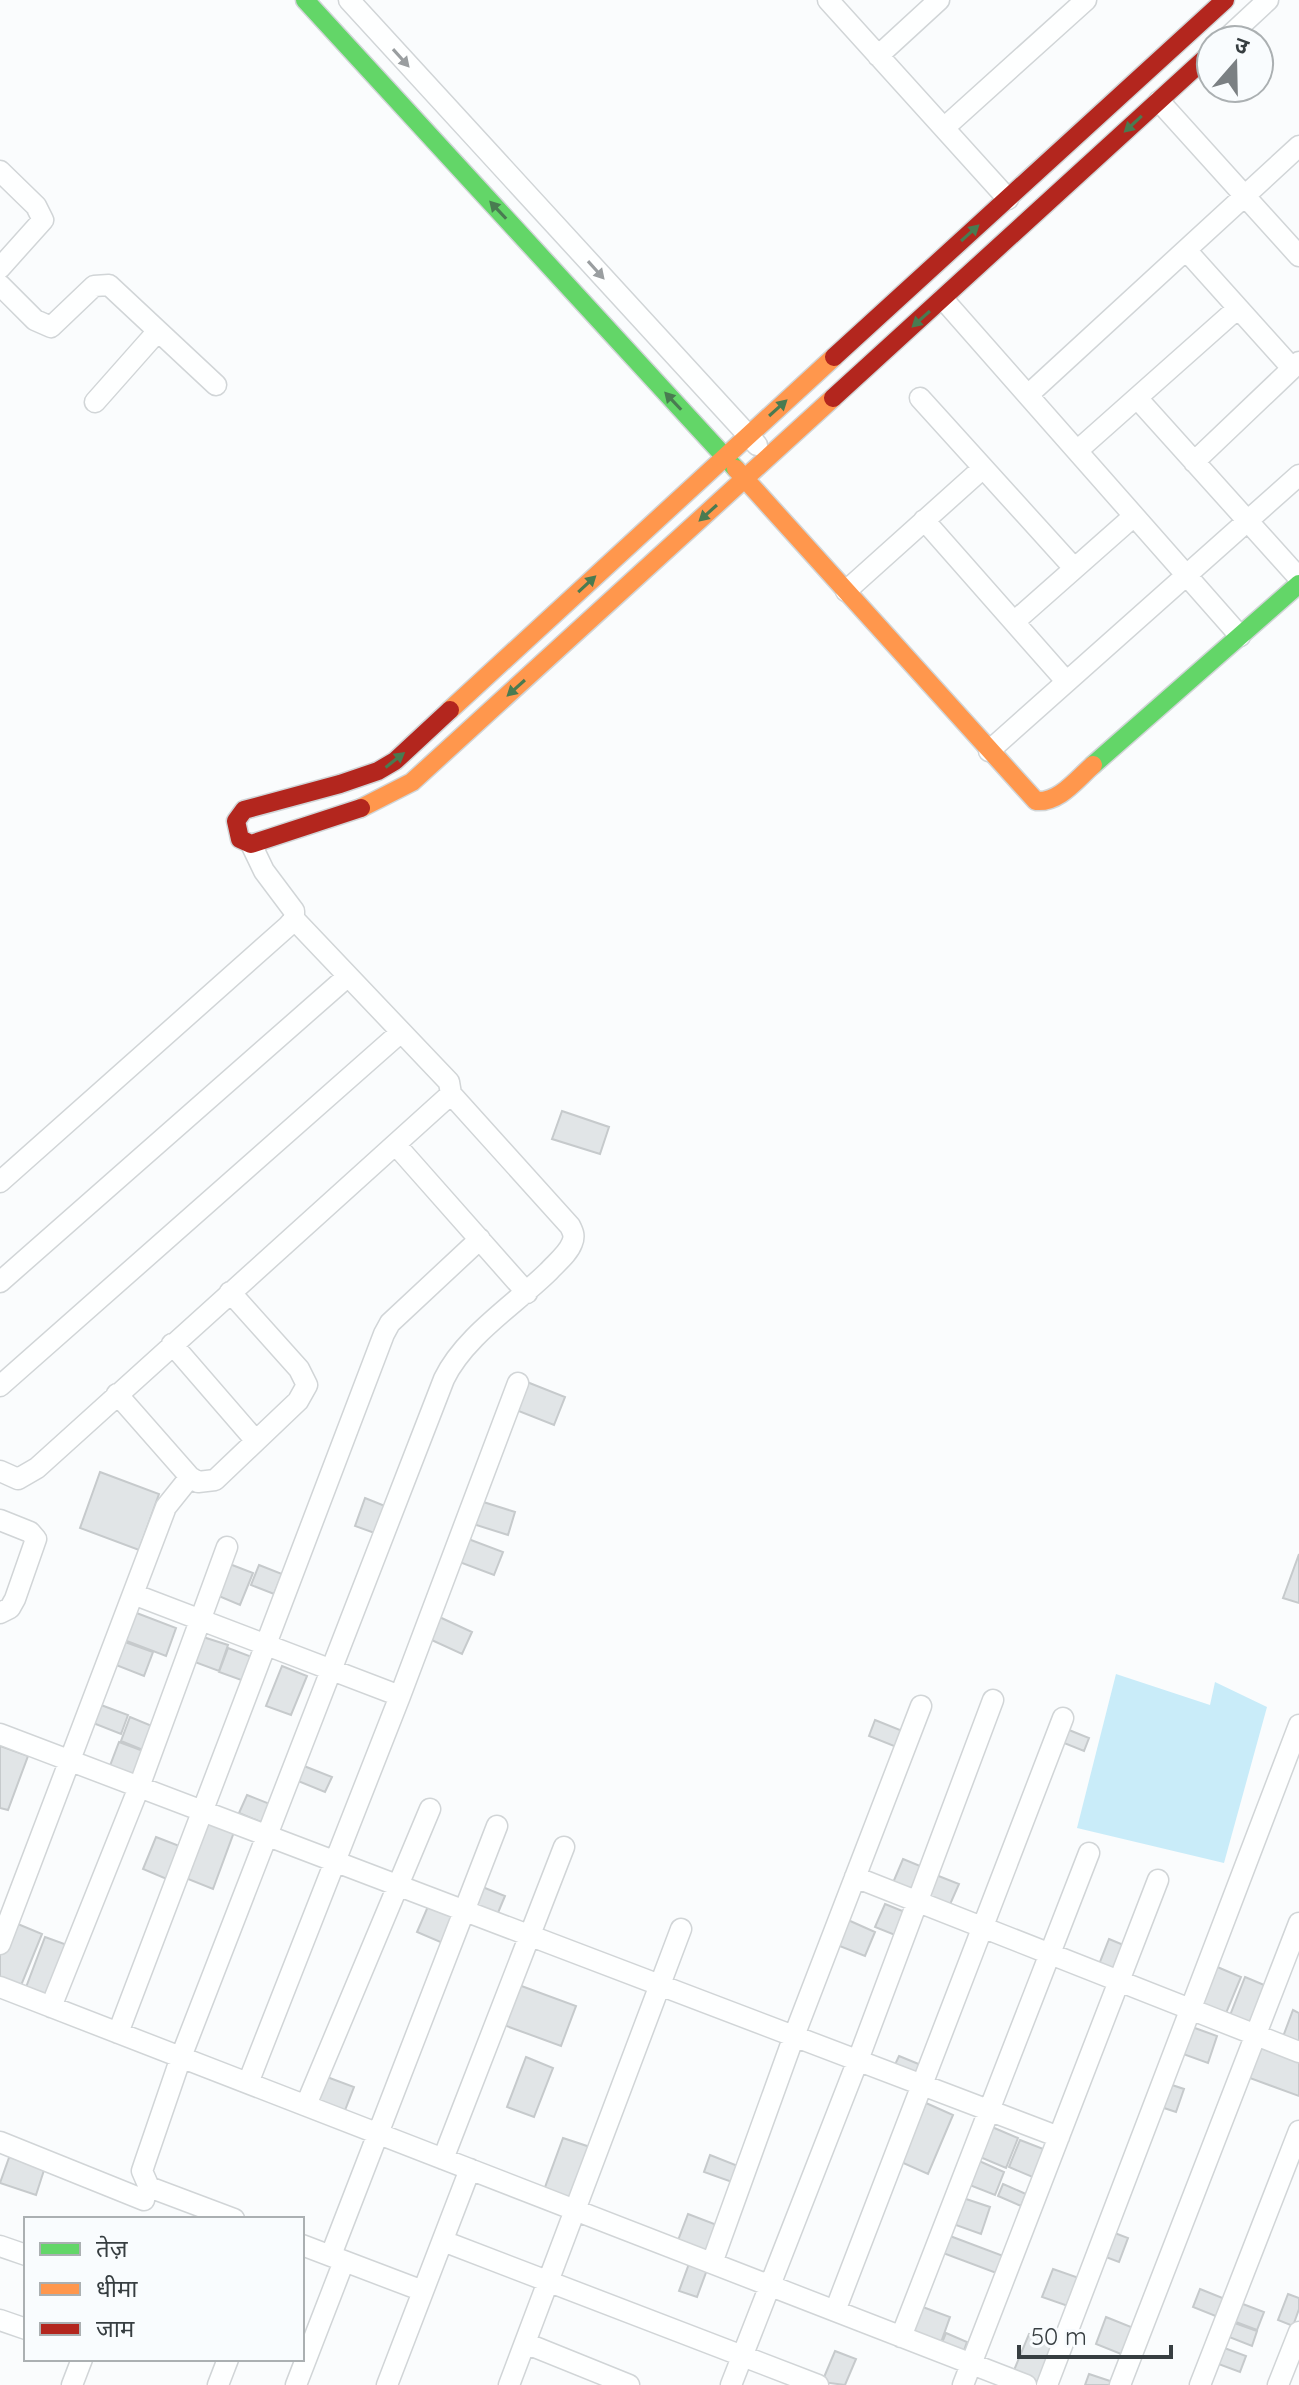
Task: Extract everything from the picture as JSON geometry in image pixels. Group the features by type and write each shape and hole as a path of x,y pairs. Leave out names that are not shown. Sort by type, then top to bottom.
{"street":[{"path":"305,0 746,479 1036,801 1047,802 1056,798 1299,581 1137,398"},
{"path":"349,0 769,458"},
{"path":"828,0 1008,199"},
{"path":"878,56 939,0"},
{"path":"944,128 1086,0"},
{"path":"1195,68 412,782 390,795 317,823 251,844 243,843 236,821 239,814 251,807 338,785 384,769 395,761 1225,0"},
{"path":"1242,24 1268,0"},
{"path":"1159,101 1299,256"},
{"path":"1028,395 1299,146"},
{"path":"0,171 36,206 43,220 0,268"},
{"path":"1186,250 1238,308 1296,365 1194,462"},
{"path":"0,285 35,320 51,327 94,286 109,285 216,385"},
{"path":"943,299 1240,636"},
{"path":"1077,451 1238,308"},
{"path":"95,402 157,332"},
{"path":"920,398 1074,568"},
{"path":"846,591 983,468"},
{"path":"989,751 1299,475"},
{"path":"1014,622 1134,516"},
{"path":"924,520 1066,681"},
{"path":"0,1182 294,919 294,911 264,871 251,844"},
{"path":"143,2202 142,2171 181,2057 452,1362 568,1251 574,1234 451,1094 449,1082 294,919"},
{"path":"0,1282 348,976"},
{"path":"0,1386 401,1032"},
{"path":"0,1471 18,1479 26,1476 451,1094"},
{"path":"396,1145 527,1293"},
{"path":"118,2033 384,1334 390,1323 480,1239"},
{"path":"117,1394 190,1477 206,1483 215,1480 298,1401 307,1385 299,1369 230,1292"},
{"path":"172,1344 256,1441"},
{"path":"248,2083 400,1696 518,1383"},
{"path":"0,1944 166,1507 190,1477"},
{"path":"0,1520 30,1532 36,1539 15,1599 10,1608 0,1613"},
{"path":"51,2007 139,1787 227,1547"},
{"path":"133,1594 400,1696"},
{"path":"731,2385 858,2060 993,1700"},
{"path":"712,2263 794,2036 921,1706"},
{"path":"835,2311 1063,1718"},
{"path":"1047,2385 1299,1725"},
{"path":"0,1734 1059,2137"},
{"path":"306,2105 430,1809"},
{"path":"304,2361 377,2133 497,1826"},
{"path":"443,2159 564,1847"},
{"path":"901,2337 1089,1853"},
{"path":"855,1877 1299,2052"},
{"path":"963,2385 1158,1880"},
{"path":"1120,2385 1299,1923"},
{"path":"509,2385 681,1929"},
{"path":"0,1987 1026,2385"},
{"path":"1200,2385 1299,2131"},
{"path":"0,2142 143,2202 223,2217"},
{"path":"387,2385 470,2169"},
{"path":"443,2241 818,2385"},
{"path":"0,2246 24,2254"},
{"path":"304,2246 423,2291"},
{"path":"0,2320 24,2328"},
{"path":"1278,2385 1299,2332"},
{"path":"525,2343 629,2385"},
{"path":"72,2385 81,2361"},
{"path":"218,2385 227,2361"},
{"path":"296,2385 304,2361"}],"shaded area":[{"path":"1116,1674 1210,1705 1215,1682 1267,1707 1224,1863 1077,1828"}],"building":[{"path":"562,1111 609,1127 600,1154 552,1139"},
{"path":"527,1382 565,1397 554,1425 516,1410"},
{"path":"100,1472 159,1494 139,1550 80,1528"},
{"path":"365,1498 390,1508 380,1535 355,1526"},
{"path":"477,1500 515,1512 508,1535 470,1523"},
{"path":"463,1537 503,1552 494,1575 454,1560"},
{"path":"1299,1554 1299,1603 1283,1598"},
{"path":"227,1563 253,1573 240,1605 214,1594"},
{"path":"259,1565 282,1574 274,1594 251,1585"},
{"path":"134,1612 176,1628 166,1656 124,1640"},
{"path":"435,1615 472,1632 462,1654 425,1637"},
{"path":"200,1636 228,1645 219,1671 192,1661"},
{"path":"125,1642 153,1652 144,1676 116,1665"},
{"path":"228,1648 252,1657 244,1681 219,1672"},
{"path":"282,1666 307,1676 291,1715 266,1706"},
{"path":"101,1705 128,1715 121,1734 93,1723"},
{"path":"130,1717 152,1726 143,1750 121,1741"},
{"path":"875,1720 905,1732 899,1748 869,1736"},
{"path":"1069,1730 1089,1738 1084,1751 1064,1743"},
{"path":"119,1742 146,1752 135,1781 108,1771"},
{"path":"0,1746 28,1756 8,1810 0,1808"},
{"path":"304,1766 332,1777 325,1792 298,1781"},
{"path":"247,1795 275,1806 268,1825 239,1813"},
{"path":"204,1821 234,1832 213,1889 183,1877"},
{"path":"156,1837 182,1847 169,1880 143,1869"},
{"path":"903,1859 925,1868 914,1894 892,1885"},
{"path":"936,1875 959,1884 948,1909 926,1900"},
{"path":"480,1886 505,1896 495,1920 470,1910"},
{"path":"429,1904 457,1916 445,1944 417,1932"},
{"path":"885,1904 910,1914 900,1937 875,1927"},
{"path":"848,1920 875,1932 865,1956 837,1945"},
{"path":"13,1922 42,1934 20,1988 0,1980 0,1954"},
{"path":"45,1937 70,1946 49,2000 25,1990"},
{"path":"1109,1939 1126,1946 1114,1974 1098,1967"},
{"path":"1215,1966 1241,1977 1224,2018 1198,2007"},
{"path":"1245,1977 1269,1987 1252,2028 1229,2018"},
{"path":"516,1984 576,2006 561,2046 501,2024"},
{"path":"1293,2010 1299,2013 1299,2049 1281,2042"},
{"path":"1192,2027 1217,2036 1208,2063 1183,2054"},
{"path":"1259,2047 1299,2062 1299,2096 1247,2077"},
{"path":"899,2056 926,2067 919,2082 892,2071"},
{"path":"526,2057 553,2068 534,2117 507,2107"},
{"path":"327,2077 354,2087 342,2118 315,2108"},
{"path":"1169,2084 1184,2089 1176,2112 1161,2107"},
{"path":"926,2103 953,2115 928,2174 901,2162"},
{"path":"992,2127 1018,2138 1006,2168 980,2157"},
{"path":"563,2138 590,2147 571,2200 544,2190"},
{"path":"1020,2140 1046,2150 1035,2178 1009,2167"},
{"path":"11,2152 46,2164 36,2195 0,2183"},
{"path":"710,2155 738,2166 732,2182 704,2172"},
{"path":"977,2160 1004,2172 995,2195 967,2184"},
{"path":"1003,2184 1026,2194 1021,2206 998,2196"},
{"path":"963,2198 990,2207 981,2234 953,2224"},
{"path":"688,2214 717,2225 706,2254 677,2243"},
{"path":"1112,2232 1128,2238 1119,2262 1103,2256"},
{"path":"950,2236 1006,2257 999,2274 943,2253"},
{"path":"690,2261 708,2267 697,2297 679,2291"},
{"path":"1053,2269 1079,2278 1068,2306 1042,2297"},
{"path":"1200,2289 1230,2301 1223,2319 1193,2307"},
{"path":"1288,2294 1299,2298 1293,2326 1278,2320"},
{"path":"1235,2301 1264,2312 1257,2330 1228,2319"},
{"path":"920,2306 950,2317 939,2348 909,2337"},
{"path":"1106,2317 1136,2329 1126,2356 1096,2344"},
{"path":"1229,2321 1257,2331 1252,2346 1224,2335"},
{"path":"946,2333 967,2342 962,2356 940,2348"},
{"path":"1029,2334 1056,2345 1037,2385 1012,2375"},
{"path":"1219,2346 1246,2356 1240,2372 1213,2362"},
{"path":"835,2351 856,2359 845,2385 822,2382"},
{"path":"1089,2374 1119,2384 1085,2385"}],"traffic: fast":[{"path":"305,0 736,469"},
{"path":"1093,765 1299,584"}],"traffic: slow":[{"path":"450,710 834,357"},
{"path":"361,808 412,782 833,398"},
{"path":"736,469 1036,801 1060,794 1093,765"}],"traffic: jam":[{"path":"834,357 1225,0"},
{"path":"833,398 1195,68"},
{"path":"361,808 251,844 240,839 236,821 244,810 378,771 395,761 450,710"}]}
